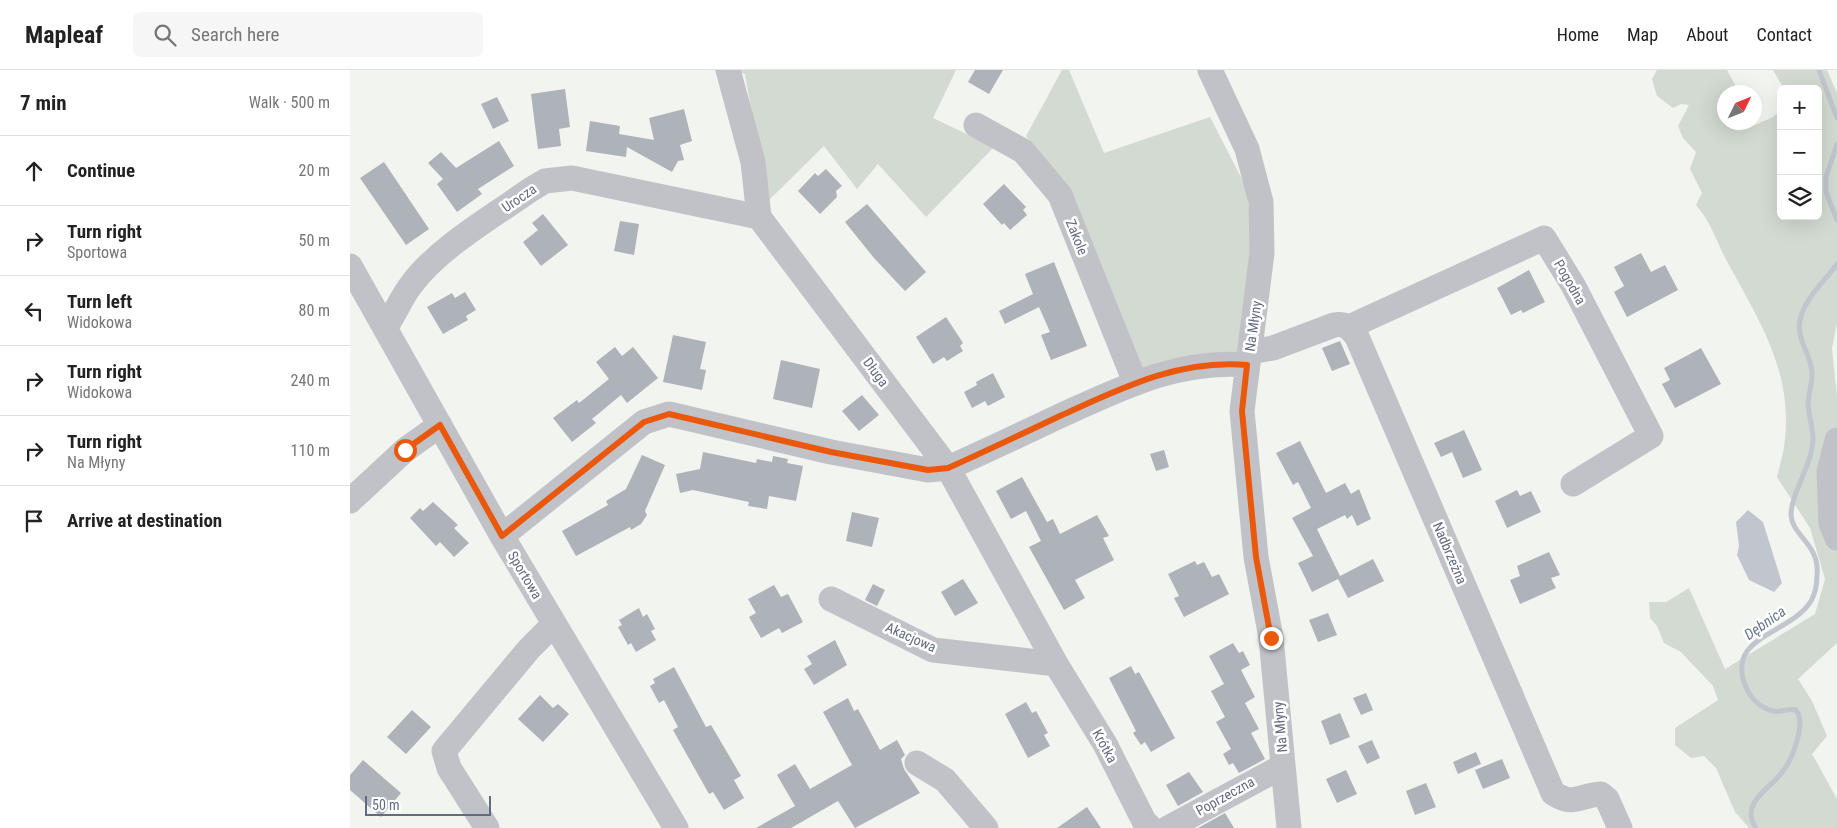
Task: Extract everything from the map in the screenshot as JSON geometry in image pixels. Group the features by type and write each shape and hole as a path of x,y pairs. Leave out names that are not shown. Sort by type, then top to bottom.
{"street":[{"name":"Długa","path":"728,70 753,162 760,217 948,468 1056,664"},
{"name":"Na Młyny","path":"1210,70 1247,149 1261,202 1262,253 1242,411 1256,557 1271,638 1289,828"},
{"name":"Zakole","path":"976,125 1023,151 1060,195 1134,382"},
{"name":"Urocza","path":"386,328 397,312 410,286 433,260 545,181 572,178 760,217"},
{"name":"Pogodna","path":"1349,327 1544,238 1573,285 1651,436 1573,484"},
{"name":"Sportowa","path":"350,266 502,536 676,828"},
{"path":"502,536 644,422 669,414 831,452 928,470 948,468 1134,382 1182,368 1248,359 1334,325 1341,324 1349,327"},
{"name":"Nadbrzeżna","path":"1349,327 1357,338 1553,793 1563,800 1577,800 1601,794 1607,799 1620,828"},
{"path":"350,501 405,450 440,425"},
{"path":"1837,440 1829,472 1834,500 1832,523 1837,538"},
{"name":"Akacjowa","path":"831,599 933,650 1056,664"},
{"path":"487,828 449,768 444,751 529,649 554,624"},
{"name":"Krótka","path":"1056,664 1105,744 1144,821 1151,828"},
{"path":"917,763 945,780 986,828"},
{"name":"Poprzeczna","path":"1168,828 1283,766"}],"shaded area":[{"path":"733,70 956,70 933,118 994,147 926,217 878,164 857,189 824,146 767,202 745,74"},
{"path":"1062,70 1069,70 1104,153 1210,117 1246,187 1253,238 1237,359 1149,373 1132,363 1059,181 1026,136"},
{"path":"1657,70 1727,70 1735,85 1717,85 1717,130 1762,130 1762,122 1777,114 1777,220 1822,220 1822,85 1782,85 1773,70 1827,70 1837,93 1837,323 1832,348 1837,397 1837,643 1798,679 1812,701 1827,736 1812,754 1837,799 1837,828 1749,828 1735,812 1716,768 1704,756 1691,758 1675,745 1675,728 1718,700 1713,686 1681,652 1664,643 1657,626 1650,618 1649,602 1666,602 1689,588 1725,669 1815,614 1825,579 1810,528 1777,477 1783,453 1786,414 1784,391 1779,369 1752,307 1710,226 1696,205 1702,193 1690,169 1696,152 1683,138 1678,126 1689,105 1681,104 1673,108 1657,96 1652,79"},
{"path":"1748,510 1763,522 1782,583 1774,592 1749,580 1737,555 1739,546 1736,522"}],"building":[{"path":"975,70 1003,70 989,94 968,82"},
{"path":"565,89 570,127 559,129 561,146 538,149 531,94"},
{"path":"497,97 509,121 493,129 481,104"},
{"path":"684,109 692,141 680,145 684,160 678,161 672,172 627,147 626,157 586,151 590,121 620,126 619,134 654,140 649,118"},
{"path":"499,141 514,166 478,189 482,194 457,212 437,184 443,179 428,163 441,152 456,168"},
{"path":"384,162 429,229 406,245 360,178"},
{"path":"826,169 842,186 836,191 837,197 820,214 798,191 815,173 818,176"},
{"path":"1004,184 1026,207 1023,210 1027,215 1010,230 1004,223 1002,225 983,204"},
{"path":"867,204 926,272 905,291 874,258 845,222"},
{"path":"543,214 568,245 541,266 523,242 538,230 532,223"},
{"path":"620,221 639,224 634,255 614,251"},
{"path":"1641,253 1651,272 1665,265 1678,290 1627,317 1614,292 1624,286 1614,267"},
{"path":"1054,262 1087,346 1051,360 1041,335 1050,332 1039,307 1005,324 999,311 1033,294 1025,274"},
{"path":"1529,270 1545,302 1523,313 1521,310 1511,315 1497,288"},
{"path":"465,292 476,310 466,316 468,320 443,334 427,307 452,293 455,298"},
{"path":"946,317 963,343 960,346 963,351 947,361 944,357 933,364 916,337"},
{"path":"673,335 706,342 700,369 706,370 702,390 663,382"},
{"path":"1340,341 1350,364 1332,371 1322,348"},
{"path":"615,347 622,356 633,347 658,378 627,403 621,395 592,419 596,423 572,442 553,418 577,400 579,403 609,379 596,362"},
{"path":"1701,348 1721,384 1675,408 1662,384 1670,380 1664,368"},
{"path":"781,360 820,369 812,408 773,399"},
{"path":"993,373 1005,397 988,406 985,401 972,408 964,392 977,385 976,382"},
{"path":"862,395 879,415 859,431 842,411"},
{"path":"1464,430 1482,470 1463,478 1452,452 1441,457 1434,443"},
{"path":"1300,441 1326,493 1345,483 1351,494 1359,489 1371,519 1357,526 1352,515 1347,519 1345,515 1317,529 1340,576 1373,559 1384,581 1348,598 1338,579 1312,592 1298,563 1313,556 1292,518 1311,508 1298,482 1293,485 1276,453"},
{"path":"1164,450 1169,467 1156,471 1150,454"},
{"path":"703,452 756,463 757,459 772,462 773,456 788,459 787,463 803,466 796,501 769,496 767,509 748,506 749,502 693,490 680,493 676,474 700,469"},
{"path":"642,455 665,465 645,511 647,515 641,524 631,530 630,527 576,556 562,531 608,505 606,501 626,489"},
{"path":"1022,477 1047,522 1053,519 1060,534 1097,515 1109,536 1103,538 1114,560 1075,580 1085,598 1064,610 1029,547 1041,541 1026,511 1011,519 996,491"},
{"path":"1517,490 1520,496 1531,491 1541,512 1507,528 1495,501"},
{"path":"433,502 458,525 454,528 469,543 454,557 440,542 436,546 410,518 420,508 423,511"},
{"path":"852,512 879,518 872,547 846,541"},
{"path":"1549,552 1560,575 1551,578 1556,588 1520,604 1510,580 1520,576 1517,566"},
{"path":"1195,561 1197,565 1204,562 1212,577 1219,574 1229,594 1184,617 1174,598 1179,596 1168,574"},
{"path":"963,579 978,603 955,616 941,592"},
{"path":"873,584 885,590 877,606 865,600"},
{"path":"774,585 781,597 788,594 803,622 782,633 779,628 761,638 749,617 756,613 748,599"},
{"path":"639,608 643,617 647,614 655,629 651,631 656,640 636,652 631,643 628,645 618,627 622,625 619,620"},
{"path":"1328,613 1337,635 1318,642 1309,620"},
{"path":"835,640 847,665 814,685 804,669 812,664 807,656"},
{"path":"1233,643 1239,653 1243,651 1250,665 1241,670 1255,697 1245,703 1259,729 1251,733 1265,759 1239,773 1233,763 1229,765 1223,754 1231,749 1216,722 1225,717 1211,691 1224,684 1209,656"},
{"path":"1131,666 1135,674 1139,672 1175,738 1151,752 1145,742 1141,745 1133,733 1136,731 1109,678"},
{"path":"674,667 706,727 711,725 741,776 734,780 744,798 724,810 713,792 709,794 673,730 678,727 664,700 659,703 650,686 655,683 653,679"},
{"path":"1366,693 1373,710 1361,715 1353,698"},
{"path":"540,695 553,708 558,704 569,714 543,742 518,719"},
{"path":"848,698 854,711 858,709 880,750 897,740 905,755 901,759 904,769 920,793 855,828 838,801 791,828 756,828 795,806 777,775 795,764 810,789 852,765 823,712"},
{"path":"1026,702 1032,713 1036,711 1048,733 1044,735 1050,746 1028,758 1005,714"},
{"path":"412,710 431,727 406,754 387,737"},
{"path":"1340,713 1350,737 1330,745 1321,721"},
{"path":"1372,740 1380,758 1367,764 1358,746"},
{"path":"1476,752 1481,764 1458,774 1453,762"},
{"path":"1502,759 1510,778 1483,789 1475,770"},
{"path":"363,760 401,793 381,817 350,790 350,775"},
{"path":"1346,770 1357,794 1337,803 1326,779"},
{"path":"1189,772 1203,792 1178,806 1166,785"},
{"path":"1426,783 1436,807 1415,815 1406,791"},
{"path":"1087,807 1101,828 1057,828"},
{"path":"1225,813 1234,828 1198,828"}],"waterway":[{"name":"Dębnica","path":"1819,70 1837,118"},
{"name":"Dębnica","path":"1837,144 1826,177 1826,192 1837,220"},
{"name":"Dębnica","path":"1756,828 1751,811 1754,803 1778,778 1787,765 1797,741 1800,723 1796,710 1773,711 1764,708 1757,702 1746,687 1742,670 1744,657 1751,646 1789,622 1801,612 1811,601 1816,588 1817,564 1810,548 1796,529 1791,515 1794,498 1809,459 1813,439 1808,405 1812,371 1799,327 1806,304 1837,264"}],"route":[{"path":"405,450 440,425 502,536 619,444 644,422 669,414 831,452 928,470 948,468 1134,382 1182,368 1222,363 1247,365 1242,411 1256,557 1271,638"}]}
